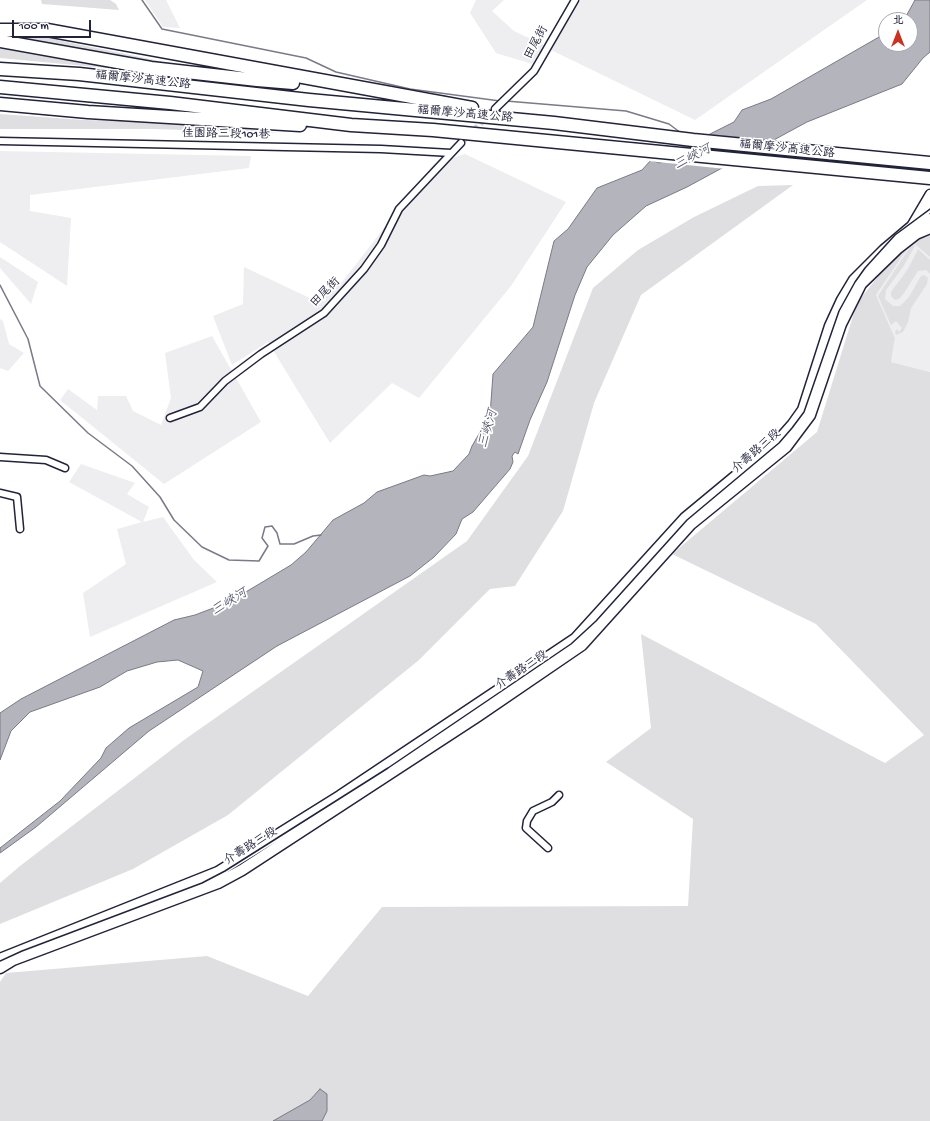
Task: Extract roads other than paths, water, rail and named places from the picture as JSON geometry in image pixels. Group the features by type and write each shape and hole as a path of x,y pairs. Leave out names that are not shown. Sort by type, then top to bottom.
{"highway":[{"path":"0,30 47,30 554,123"},
{"path":"0,41 151,68 257,80 364,89"},
{"name":"福爾摩沙高速公路","path":"0,69 79,74 309,100 554,123 628,133 930,163"},
{"name":"福爾摩沙高速公路","path":"0,87 170,103 352,125 433,130 930,178"},
{"path":"0,104 55,110 280,125 352,125"},
{"path":"0,110 55,110"}],"main road":[{"path":"915,228 930,219"},
{"path":"915,228 930,228"},
{"name":"介壽路三段","path":"0,959 218,872 340,796 575,639 685,518 778,441 793,424 803,410 830,326 842,300 854,280 884,250 915,228"},
{"name":"介壽路三段","path":"0,968 13,960 218,882 242,870 478,716 582,645 692,524 786,446 810,415 840,324 861,284 898,248 915,228"}],"street":[{"name":"田尾街","path":"495,109 534,71 575,0"},
{"name":"佳園路三段101巷","path":"0,141 381,148 451,153"},
{"name":"田尾街","path":"170,418 200,407 225,381 261,354 324,313 364,269 377,251 399,209 461,143"},
{"path":"915,228 930,194"},
{"path":"915,228 930,206"},
{"path":"0,457 46,460 65,468"},
{"path":"0,493 16,497 20,529"},
{"path":"548,848 526,828 527,821 533,811 552,802 559,795"}],"water":[{"name":"三峽河","path":"915,0 930,0 930,52 923,58 902,84 807,122 687,187 646,206 613,235 587,267 575,295 547,382 530,420 518,454 515,452 512,456 513,462 510,469 473,512 462,519 456,534 434,557 410,576 277,646 149,731 36,827 0,853 0,848 60,801 101,758 106,748 129,728 198,687 203,671 178,660 157,662 127,671 100,687 30,712 11,731 0,760 0,713 21,699 174,620 195,615 229,602 291,565 306,552 333,520 364,503 377,492 424,475 430,476 453,471 469,454 490,415 493,374 533,327 554,241 568,229 597,188 642,170 651,160 660,163 696,141 734,122 742,110 771,99 878,38 878,52 918,52 918,12 908,12"},
{"path":"320,1089 327,1094 327,1111 322,1121 273,1121 310,1100"}],"waterway":[{"path":"142,0 162,29 306,58 336,72 410,89 500,101"},
{"path":"506,101 626,111 669,124 681,133"},
{"path":"0,285 28,339 40,386 88,433 132,466 160,497 174,520 202,547 229,560 259,561 268,546 262,538 265,527 272,526 277,533 280,544 294,544 313,536 321,535"}],"tunnel":[{"path":"461,143 487,117"}],"railway":[{"path":"0,961 22,951 202,883 225,871 388,768 571,644 596,621 687,520 779,443 792,428 804,412 839,311 855,282 865,268 895,235 930,209"}]}
